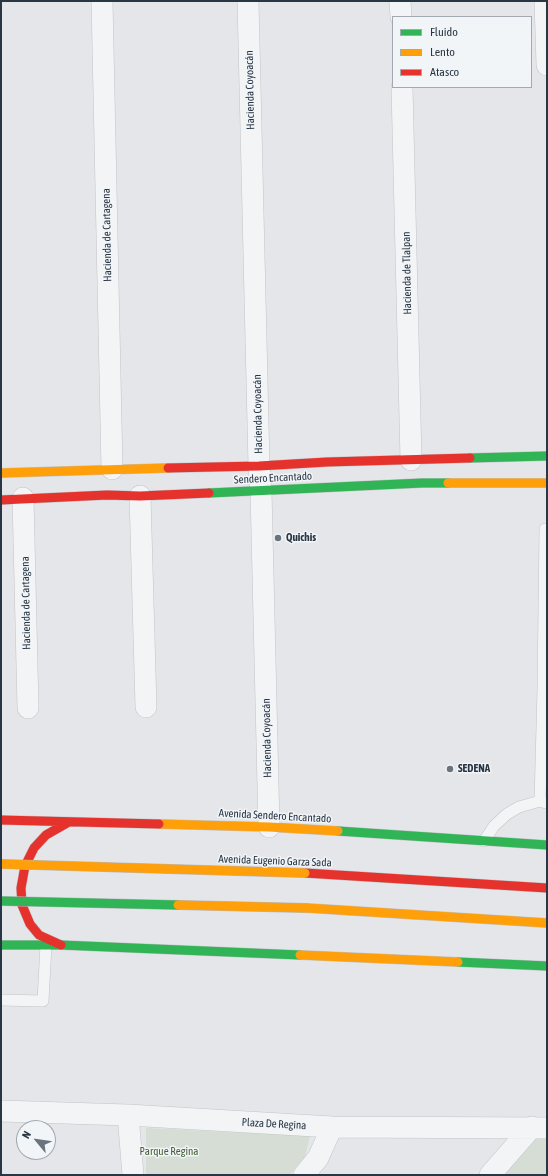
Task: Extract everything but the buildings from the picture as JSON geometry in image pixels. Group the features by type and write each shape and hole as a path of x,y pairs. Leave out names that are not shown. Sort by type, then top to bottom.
{"main road":[{"name":"Sendero Encantado","path":"1,473 547,456"},
{"name":"Sendero Encantado","path":"1,500 107,495 140,496 422,484 547,482"},
{"name":"Avenida Sendero Encantado","path":"1,820 269,827 547,845"},
{"path":"61,945 39,935 30,924 22,905 21,888 25,866 34,848 46,835 67,822"},
{"name":"Avenida Eugenio Garza Sada","path":"1,864 305,873 547,888"},
{"path":"1,901 307,908 547,923"},
{"path":"1,945 61,945 547,966"}],"street":[{"name":"Hacienda de Cartagena","path":"102,1 112,469"},
{"name":"Hacienda Coyoacán","path":"248,1 269,827"},
{"path":"400,1 400,16"},
{"path":"545,1 547,65"},
{"name":"Hacienda de Tlalpan","path":"402,88 411,460"},
{"path":"140,496 146,707"},
{"name":"Hacienda de Cartagena","path":"23,498 28,708"},
{"name":"Plaza De Regina","path":"1,1111 128,1115 332,1127 540,1127"},
{"path":"128,1115 134,1175"},
{"path":"304,1175 318,1158 332,1127"},
{"path":"490,1175 540,1127"}],"lane":[{"path":"484,841 494,826 508,814 519,807 544,802 545,529"},
{"path":"1,1000 43,1001 46,945"}],"green space":[{"name":"Parque Regina","path":"146,1128 310,1136 305,1157 290,1175 146,1175"},
{"path":"536,1133 547,1133 547,1175 498,1175"}],"traffic: fast":[{"path":"470,458 547,456"},
{"path":"209,493 448,483"},
{"path":"338,831 547,845"},
{"path":"1,901 178,905"},
{"path":"1,945 61,945 300,955"},
{"path":"458,962 547,966"}],"traffic: slow":[{"path":"1,473 168,468"},
{"path":"448,483 547,483"},
{"path":"159,824 269,827 338,831"},
{"path":"1,864 305,873"},
{"path":"178,905 307,908"},
{"path":"307,908 547,923"},
{"path":"300,955 458,962"}],"traffic: jam":[{"path":"168,468 470,458"},
{"path":"1,500 107,495 140,496 209,493"},
{"path":"1,820 159,824"},
{"path":"61,945 39,935 30,924 22,905 21,888 25,866 34,848 46,835 67,823"},
{"path":"305,873 547,888"}],"place":[{"name":"Quichis","path":"278,538"},
{"name":"SEDENA","path":"450,769"}]}
